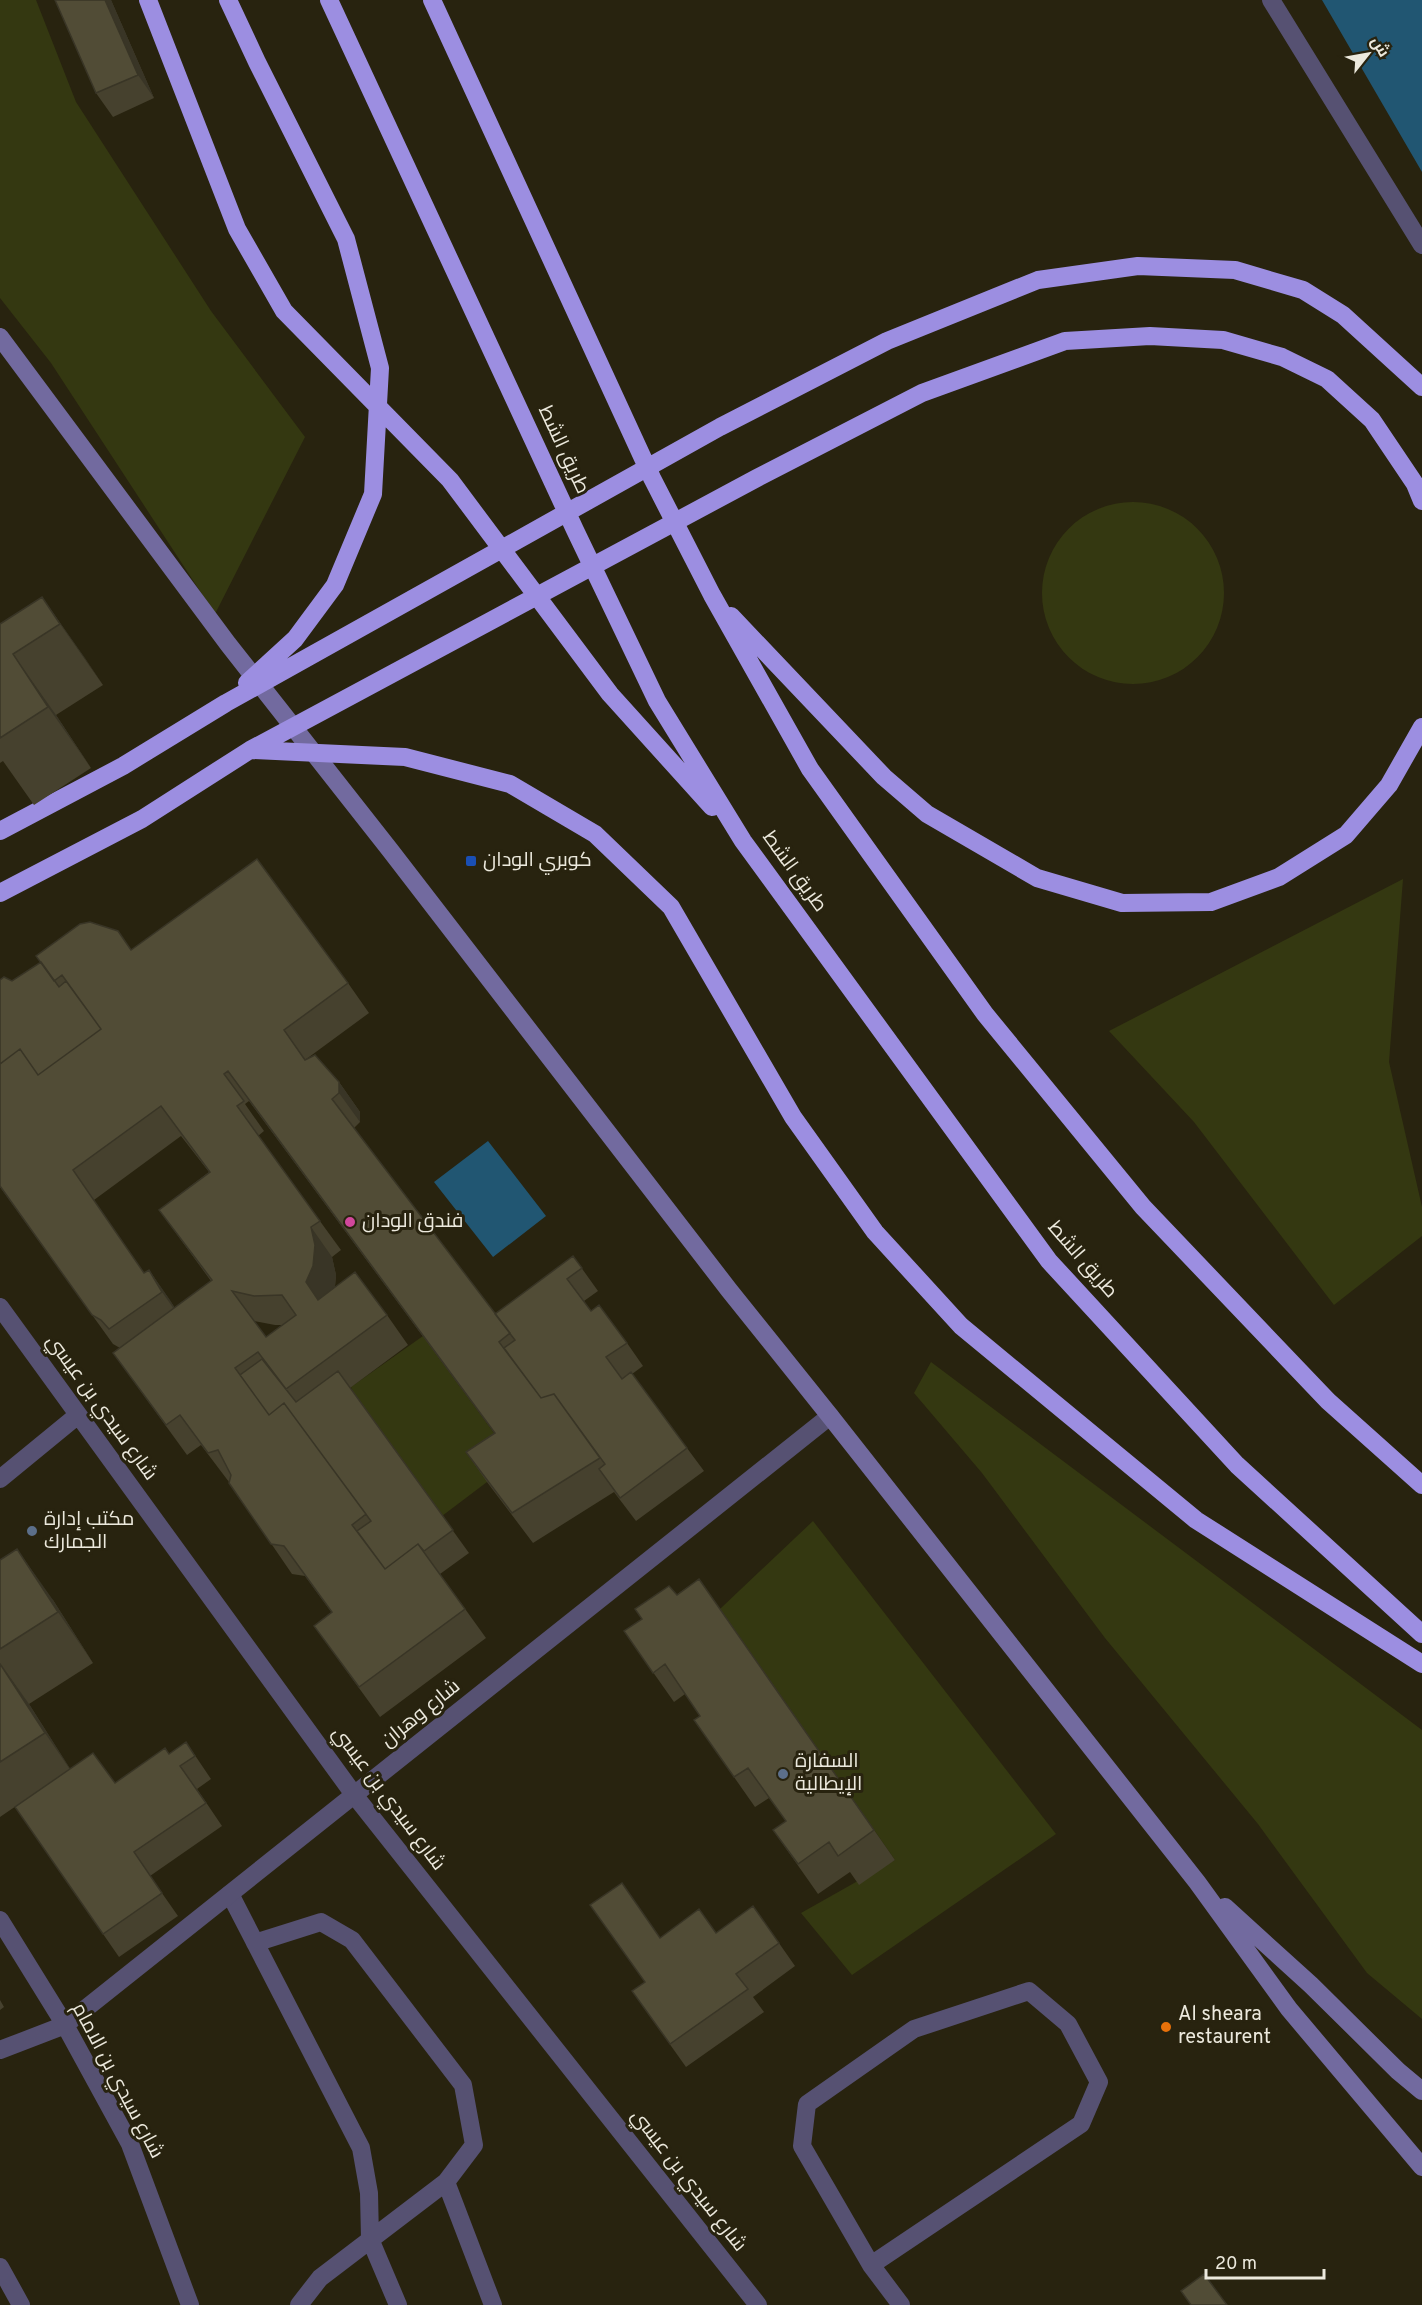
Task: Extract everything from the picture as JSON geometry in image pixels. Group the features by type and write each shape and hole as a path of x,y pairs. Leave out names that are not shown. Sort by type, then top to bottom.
{"highway":[{"path":"147,0 237,229 284,311 450,480 610,694 743,841"},
{"path":"226,703 295,639 335,585 373,494 380,368 346,239 256,62 228,0"},
{"name":"طريق الشط","path":"329,0 657,701 743,841 1049,1261 1237,1465 1422,1634"},
{"path":"432,0 647,467 712,596 810,769 985,1014 1143,1207 1328,1401 1422,1485"},
{"path":"0,831 123,766 226,703 720,427 888,341 1038,280 1138,266 1235,270 1303,290 1343,315 1422,387"},
{"path":"0,893 142,819 250,750 757,477 922,393 1065,341 1150,336 1223,340 1282,357 1326,379 1372,420 1415,484 1422,501"},
{"path":"712,596 884,777 927,814 1037,878 1122,903 1211,902 1279,877 1346,835 1389,785 1422,727"},
{"path":"250,750 405,757 510,784 595,834 671,907 793,1117 874,1232 962,1326 1196,1520 1422,1664"}],"main road":[{"path":"0,337 228,644 729,1290 831,1416 1197,1882 1289,2009 1422,2167"},
{"path":"1197,1882 1311,1985 1398,2071 1422,2091"}],"street":[{"path":"1271,0 1422,245"},
{"name":"شارع سيدي بن عيسي","path":"0,1307 355,1796 758,2305"},
{"path":"0,1479 78,1415"},
{"name":"شارع وهران","path":"0,2050 65,2025 831,1416"},
{"path":"230,1894 361,2148 369,2193 370,2239 398,2305"},
{"name":"شارع سيدي بن الامام","path":"0,1920 65,2025 130,2144 190,2305"},
{"path":"255,1943 321,1922 352,1940 463,2085 474,2145 446,2182 320,2278 299,2305"},
{"path":"872,2265 1081,2124 1099,2082 1068,2024 1029,1991 914,2029 807,2104 802,2146 872,2265 901,2305"},
{"path":"446,2182 493,2305"},
{"path":"0,2267 21,2305"}],"green space":[{"path":"0,0 36,0 76,102 211,311 305,437 215,614 51,363 0,298"},
{"path":"1133,502 1168,509 1183,517 1197,529 1209,543 1217,558 1224,593 1217,628 1209,643 1197,657 1183,669 1168,677 1133,684 1098,677 1083,669 1069,657 1057,643 1049,628 1042,593 1049,558 1057,543 1069,529 1083,517 1098,509"},
{"path":"1403,879 1389,1062 1422,1207 1422,1236 1334,1305 1194,1122 1109,1031"},
{"path":"423,1336 516,1463 442,1516 351,1387"},
{"path":"931,1362 1422,1730 1422,2019 1367,1973 1258,1824 1105,1638 982,1473 914,1393"},
{"path":"813,1521 1056,1834 852,1975 801,1913 895,1860 720,1609"}],"water":[{"path":"1322,0 1422,0 1422,172"},
{"path":"488,1141 546,1216 493,1257 434,1182"}],"building":[{"path":"55,0 105,0 138,75 96,93"},
{"path":"42,597 60,624 13,654 48,707 0,738 0,624"},
{"path":"257,859 348,983 284,1030 305,1060 315,1055 339,1082 339,1093 332,1099 510,1333 499,1342 541,1398 554,1394 600,1458 512,1513 466,1452 495,1433 228,1071 224,1074 244,1101 237,1106 320,1221 311,1227 315,1245 313,1266 306,1282 318,1300 355,1272 387,1315 286,1389 258,1352 235,1368 269,1415 284,1403 366,1514 352,1525 385,1569 418,1544 465,1609 359,1687 314,1626 332,1612 284,1546 271,1544 229,1483 231,1475 218,1450 208,1453 180,1415 166,1425 113,1353 212,1280 159,1210 210,1172 161,1106 73,1170 144,1273 149,1270 162,1292 109,1329 101,1320 92,1315 0,1186 0,1064 20,1049 38,1075 101,1029 62,975 54,981 36,956 80,924 90,922 118,931 131,950","holes":["232,1291 254,1296 282,1295 296,1315 266,1337"]},
{"path":"41,962 59,987 66,981 101,1029 38,1075 20,1049 0,1064 0,980 4,977 12,981"},
{"path":"573,1256 582,1268 567,1279 591,1311 599,1305 627,1343 606,1357 622,1379 631,1372 687,1448 620,1498 599,1469 605,1464 554,1394 541,1398 504,1348 515,1340 495,1314"},
{"path":"262,1359 296,1402 338,1371 453,1530 424,1551 418,1544 385,1569 357,1531 371,1521 284,1403 269,1415 240,1375"},
{"path":"17,1549 58,1612 0,1649 0,1560"},
{"name":"السفارة الإيطالية","path":"699,1579 874,1830 838,1856 829,1842 798,1864 773,1830 786,1821 748,1768 734,1777 694,1720 700,1716 665,1664 653,1673 624,1631 642,1619 635,1609 669,1586 677,1595"},
{"path":"0,1664 45,1733 0,1762"},
{"path":"186,1742 195,1756 180,1766 206,1803 134,1852 162,1893 103,1934 15,1807 93,1753 115,1783 165,1748 169,1754"},
{"path":"622,1883 660,1938 699,1909 716,1933 753,1906 779,1943 736,1974 748,1989 670,2044 632,1991 645,1982 590,1905"},
{"path":"1204,2274 1227,2305 1191,2305 1181,2291"}],"place":[{"name":"كوبري الودان","path":"471,861"},
{"name":"فندق الودان","path":"350,1222"},
{"name":"مكتب إدارة الجمارك","path":"32,1531"},
{"name":"السفارة الإيطالية","path":"783,1774"},
{"name":"Al sheara restaurent","path":"1166,2027"}]}
